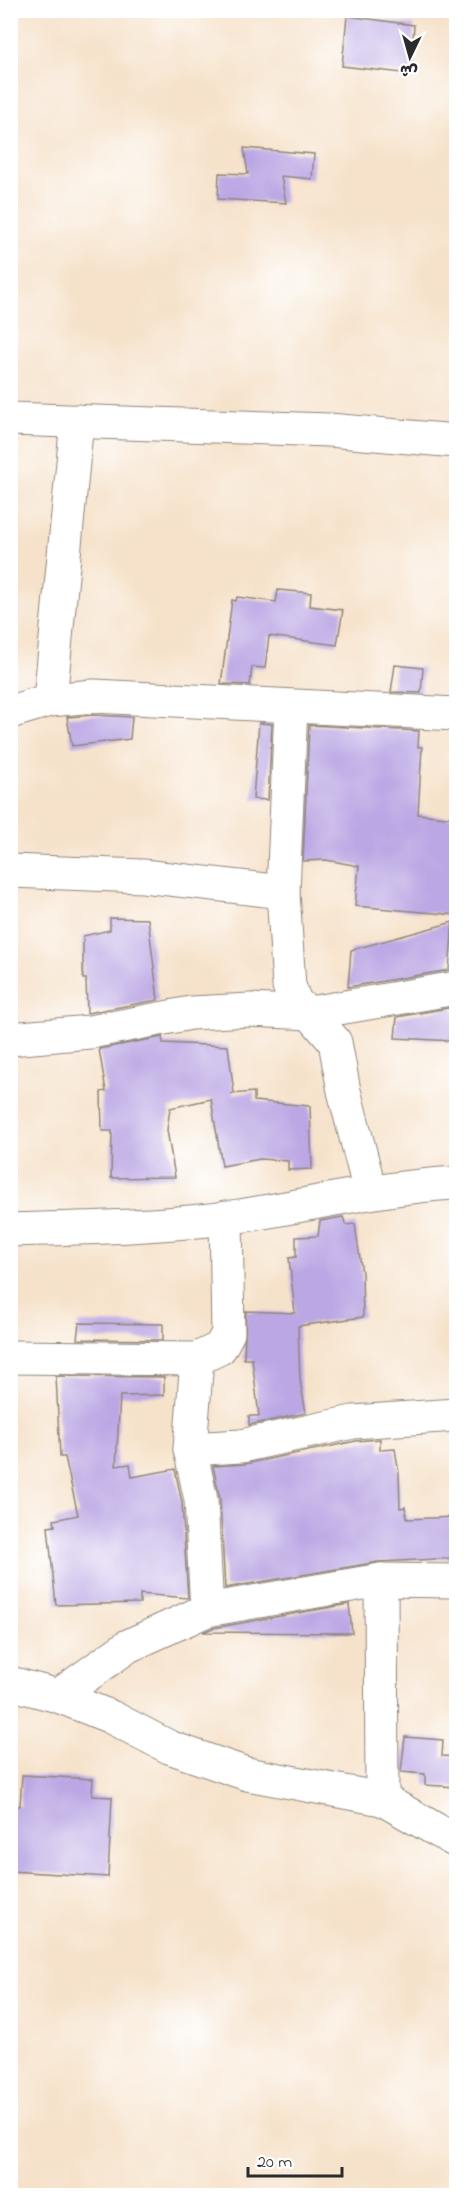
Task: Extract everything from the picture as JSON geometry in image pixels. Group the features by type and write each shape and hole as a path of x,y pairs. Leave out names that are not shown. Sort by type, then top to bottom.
{"street":[{"path":"10,419 329,430 456,441"},
{"path":"50,700 77,421"},
{"path":"10,712 50,700 94,696 456,714"},
{"path":"291,707 283,892 289,986 296,1004 310,1013 335,1042 344,1091 370,1191"},
{"path":"10,871 143,876 283,892"},
{"path":"10,1039 90,1032 191,1013 250,1010 310,1013 456,988"},
{"path":"10,1230 107,1228 226,1218 370,1191 456,1183"},
{"path":"10,1357 197,1359 220,1348 228,1333 226,1218"},
{"path":"197,1359 190,1449 201,1500 207,1610"},
{"path":"190,1449 241,1446 353,1422 456,1415"},
{"path":"381,1580 382,1799"},
{"path":"58,1696 128,1646 207,1610 381,1580 456,1581"},
{"path":"10,1683 58,1696 111,1717 169,1747 247,1774 382,1799 456,1841"}],"building":[{"path":"347,16 414,25 411,74 342,66"},
{"path":"244,148 314,154 312,179 281,176 286,203 218,199 219,173 248,174"},
{"path":"278,590 311,593 310,606 343,610 337,645 269,636 265,668 252,667 250,685 221,684 232,600 236,601 237,597 276,602"},
{"path":"395,665 423,668 421,693 391,692"},
{"path":"94,715 132,717 130,739 72,746 67,717"},
{"path":"259,723 272,724 268,800 253,799"},
{"path":"309,725 419,731 418,747 422,747 418,814 456,818 456,915 355,906 359,866 326,860 303,861"},
{"path":"110,918 148,919 158,1000 87,1013 86,979 83,979 83,936 110,930"},
{"path":"453,922 449,970 348,987 351,950"},
{"path":"454,1007 456,1041 395,1038 397,1017"},
{"path":"162,1037 163,1043 228,1046 234,1093 231,1094 254,1092 254,1101 310,1106 312,1169 288,1170 288,1161 260,1159 222,1166 211,1099 170,1108 167,1130 175,1177 111,1178 112,1131 102,1131 101,1092 106,1091 99,1049"},
{"path":"343,1217 346,1225 355,1224 362,1273 363,1317 298,1326 300,1380 306,1413 249,1425 249,1416 259,1416 252,1359 244,1359 246,1311 295,1313 289,1258 296,1257 296,1237 318,1236 320,1221"},
{"path":"79,1323 163,1324 163,1340 77,1339"},
{"path":"56,1376 164,1377 164,1395 120,1396 116,1466 130,1464 132,1477 175,1469 182,1503 188,1598 140,1594 140,1603 56,1605 48,1527 55,1526 54,1520 78,1515 65,1457 60,1457"},
{"path":"380,1439 380,1450 395,1449 399,1473 400,1508 405,1507 407,1519 456,1517 456,1558 378,1562 225,1588 220,1499 213,1466 245,1464 356,1441"},
{"path":"349,1604 352,1633 203,1632 213,1628"},
{"path":"405,1737 443,1740 442,1756 456,1757 456,1787 425,1785 425,1774 401,1772"},
{"path":"22,1775 93,1779 92,1796 112,1797 108,1877 10,1871 10,1806 20,1806"}]}
